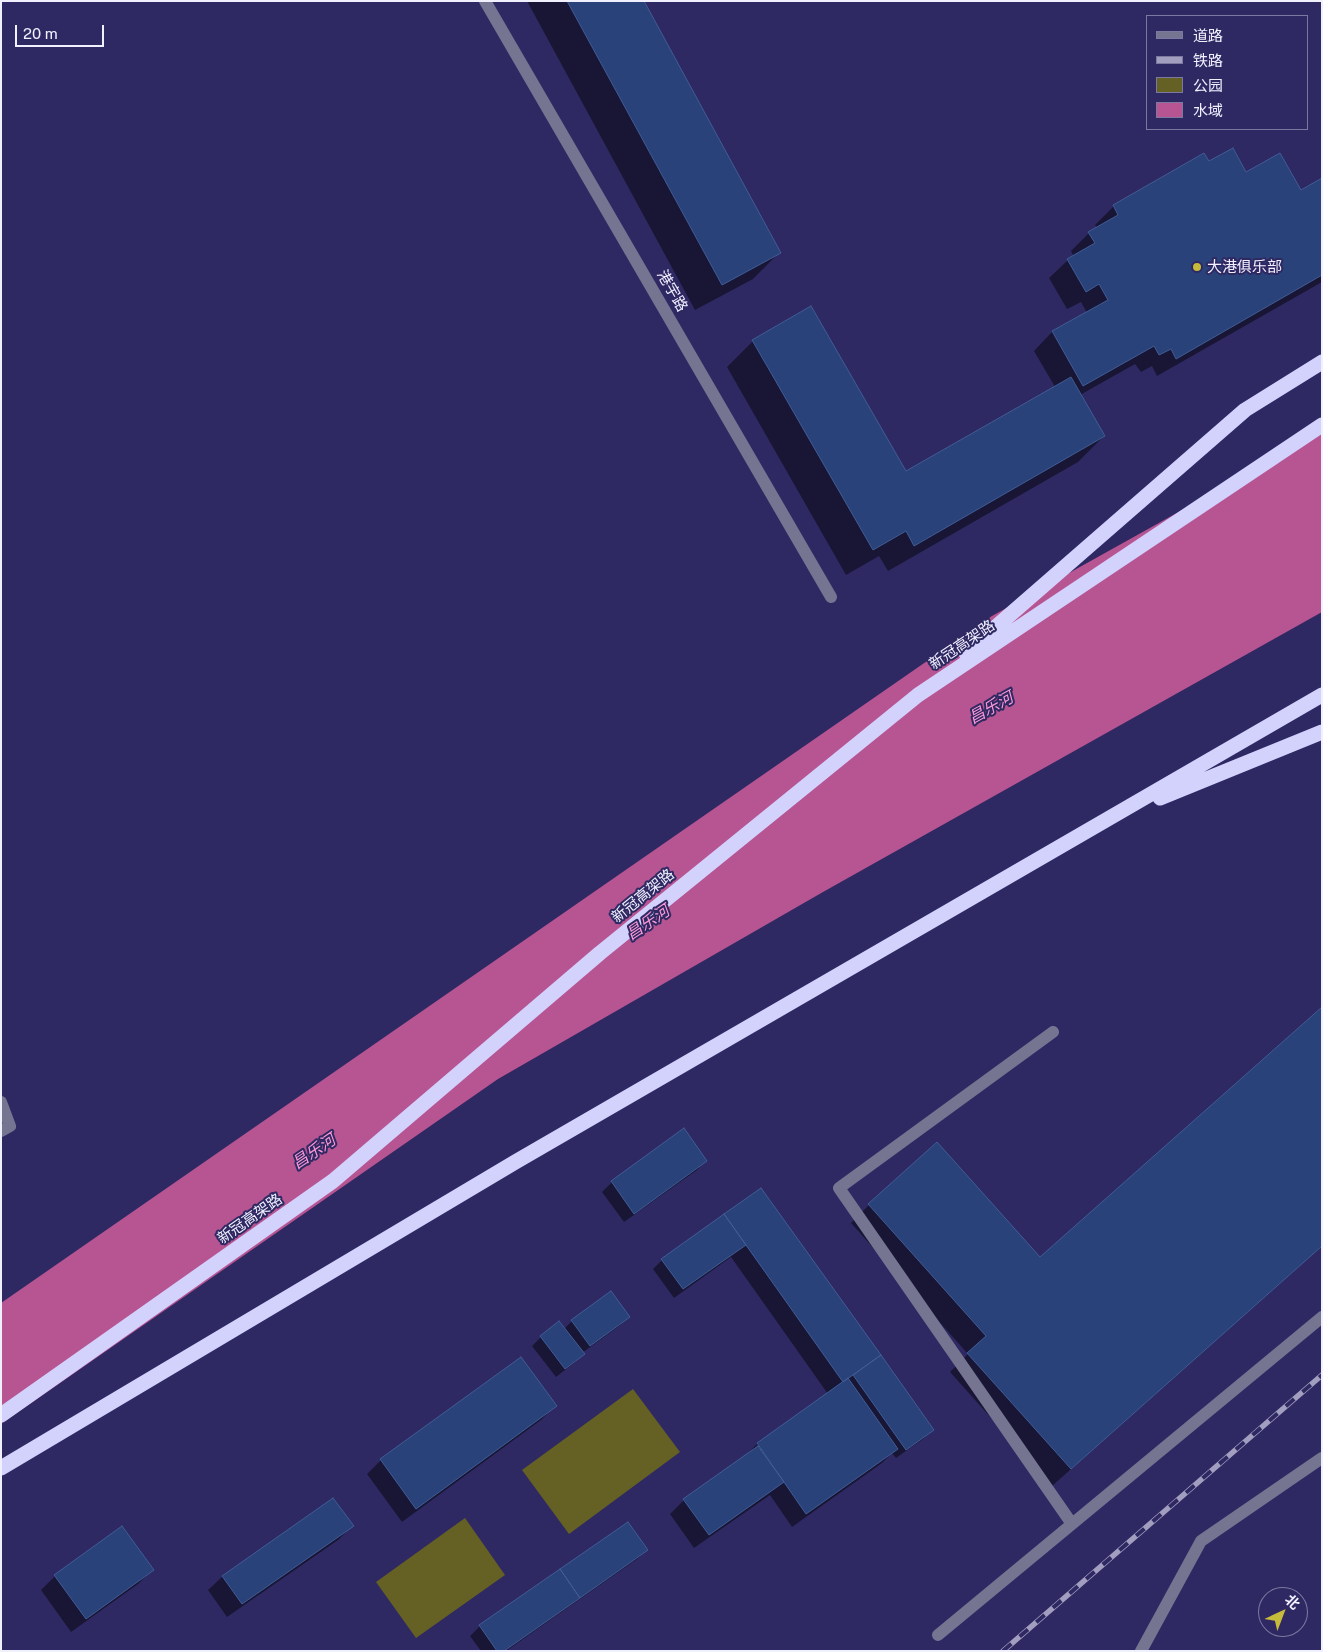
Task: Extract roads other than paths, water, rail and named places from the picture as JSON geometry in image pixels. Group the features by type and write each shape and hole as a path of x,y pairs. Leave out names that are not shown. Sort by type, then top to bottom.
{"highway":[{"path":"918,695 1245,410 1322,362"},
{"name":"新冠高架路","path":"1,1415 333,1181 600,953 918,695 1322,425"},
{"path":"1,1468 114,1399 517,1161 1322,695"},
{"path":"1108,819 1322,732"}],"lane":[{"name":"港宇路","path":"485,1 831,597"},
{"path":"1053,1032 838,1188 1072,1524"},
{"path":"1,1102 10,1126 1,1131"},
{"path":"938,1635 1322,1317"},
{"path":"1141,1651 1201,1541 1322,1458"}],"water":[{"name":"昌乐河","path":"1322,432 1322,612 823,892 498,1079 1,1424 1,1303 992,616"}],"railway":[{"path":"1003,1651 1322,1375"}],"place":[{"name":"大港俱乐部","path":"1197,267"}]}
